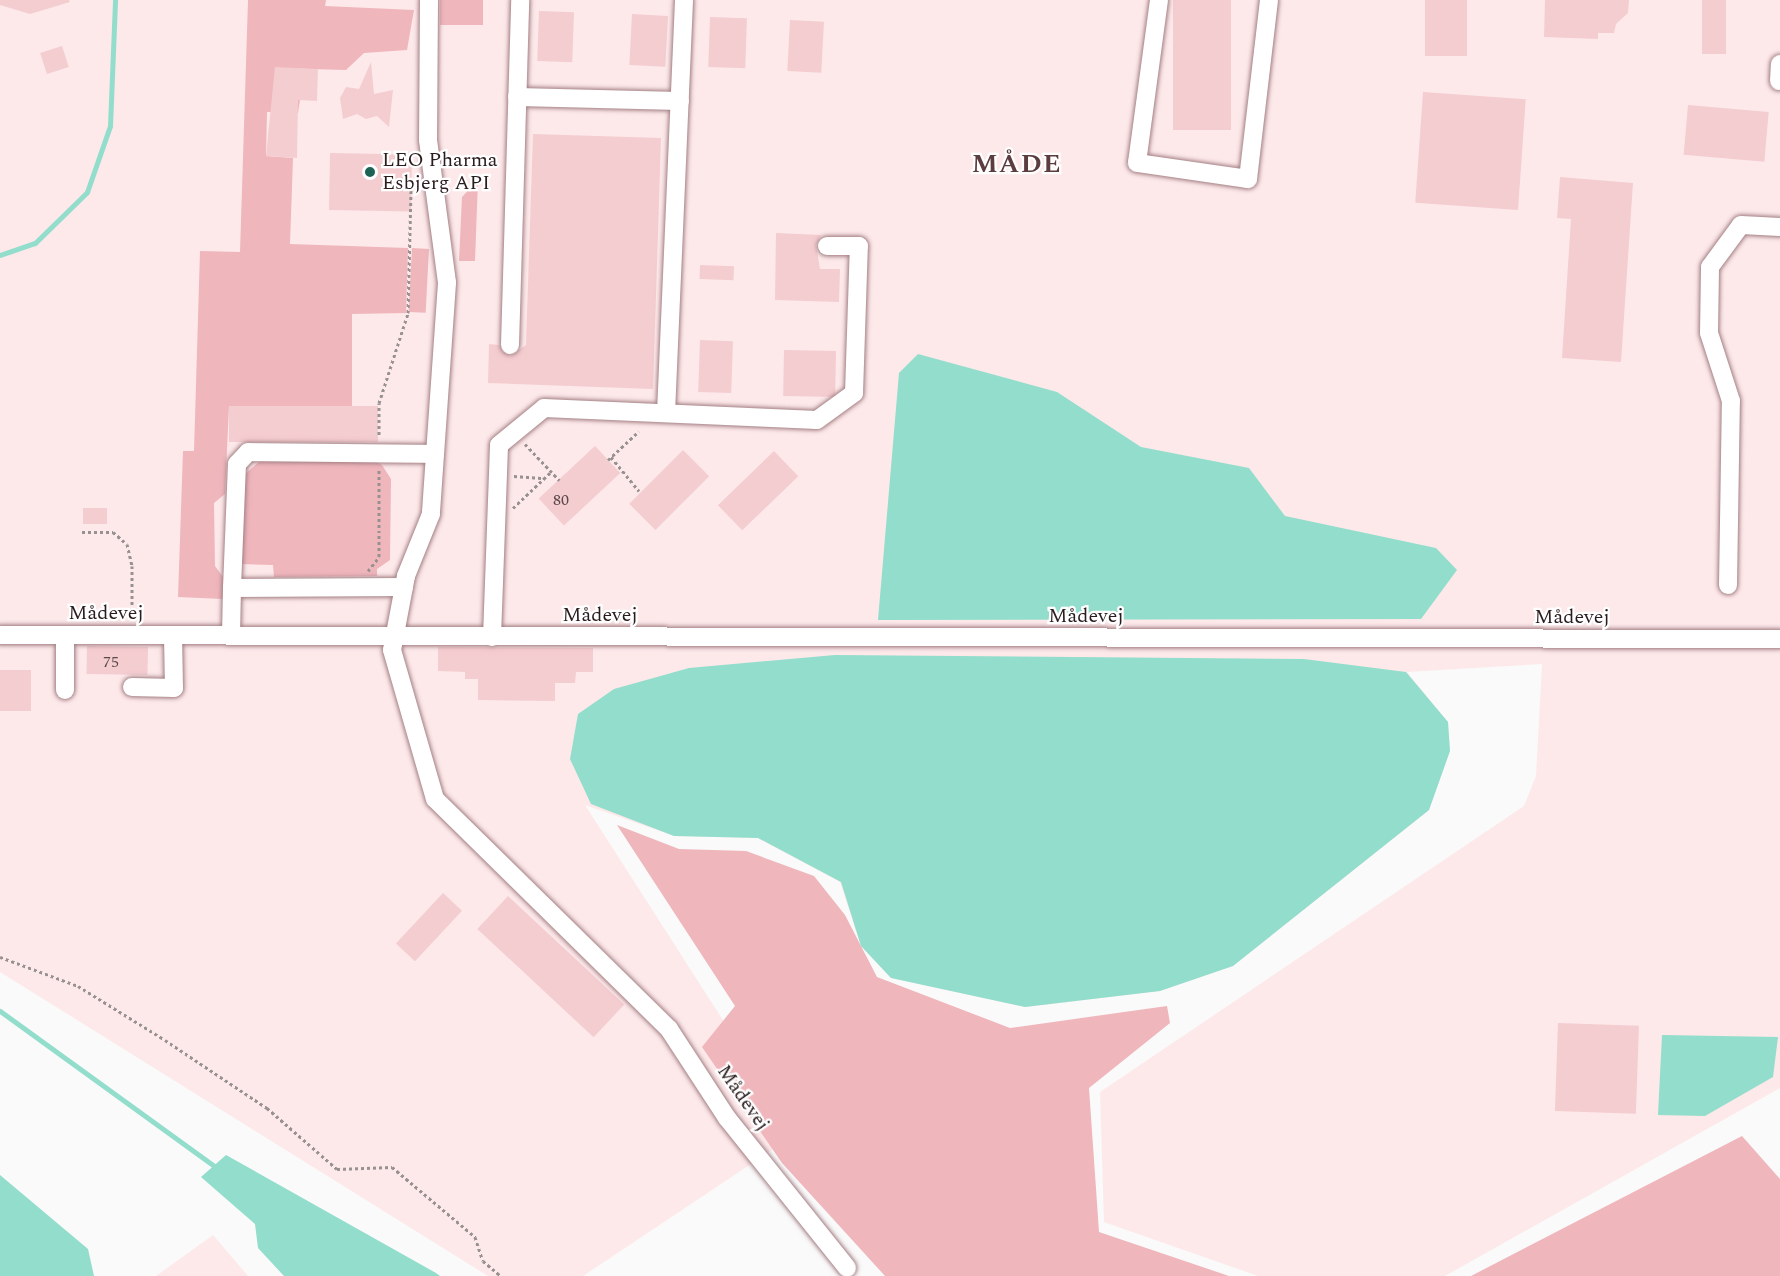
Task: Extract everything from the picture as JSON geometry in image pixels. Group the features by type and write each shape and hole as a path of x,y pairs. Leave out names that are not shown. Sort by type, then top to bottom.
{"street":[{"path":"392,636 404,587 431,514 447,284 428,140 429,0"},
{"path":"510,345 520,0"},
{"path":"662,413 684,0"},
{"path":"1159,0 1137,163 1248,179 1269,0"},
{"path":"517,97 680,101"},
{"path":"1728,585 1731,401 1709,333 1710,267 1741,225 1780,227"},
{"path":"492,637 500,446 544,408 817,420 854,393 859,246 827,246"},
{"path":"231,636 237,464 248,452 435,454"},
{"path":"232,588 404,587"},
{"name":"Mådevej","path":"0,634 1780,639"},
{"path":"65,635 65,690"},
{"path":"132,687 174,688 173,635"},
{"name":"Mådevej","path":"392,636 392,650 435,799 669,1029 727,1118 847,1268"}],"path":[{"path":"368,576 368,566 379,557 379,403 408,313 411,189"},
{"path":"639,491 609,459 662,413"},
{"path":"514,433 559,480"},
{"path":"498,522 552,472"},
{"path":"499,474 545,478"},
{"path":"82,532 113,532 127,544 132,566 132,635"},
{"path":"0,957 78,986 165,1040 267,1108 337,1169 392,1167 475,1237 483,1261 501,1276"}],"shaded area":[{"path":"0,0 1780,0 1780,1088 1445,1276 1258,1276 1104,1222 1100,1092 1524,806 1536,776 1542,664 1407,672 1448,722 1450,751 1429,810 1233,966 1160,991 1025,1007 891,978 861,946 840,882 758,838 674,836 585,805 796,1134 583,1276 488,1276 0,972"},
{"path":"248,0 326,0 325,6 414,10 407,50 364,53 346,70 275,68 300,100 298,113 267,112 266,156 293,158 290,244 408,248 406,313 352,314 352,406 229,406 225,494 214,503 215,566 223,577 223,599 178,597 183,451 194,451 200,251 240,252"},
{"path":"440,0 483,0 483,25 440,25"},
{"path":"478,180 475,261 459,261 462,197"},
{"path":"412,248 429,249 426,313 409,312"},
{"path":"918,354 1057,392 1141,447 1249,468 1285,516 1436,548 1457,570 1421,619 878,620 899,373"},
{"path":"261,460 375,461 382,465 391,479 390,560 377,569 377,576 274,577 273,565 241,564 245,474"},
{"path":"835,655 1304,659 1406,672 1448,722 1450,751 1429,810 1233,966 1160,991 1025,1007 891,978 861,946 841,882 758,838 674,836 591,804 570,759 578,714 614,689 689,668"},
{"path":"617,825 679,849 746,851 814,876 845,915 877,977 1010,1028 1167,1006 1170,1023 1089,1088 1099,1232 1229,1276 885,1276 782,1163 702,1047 735,1006"},
{"path":"1662,1035 1778,1037 1773,1077 1705,1116 1658,1115"},
{"path":"1742,1136 1780,1179 1780,1276 1471,1276"},
{"path":"226,1155 440,1276 284,1276 258,1248 255,1224 201,1177"},
{"path":"0,1175 88,1249 94,1276 0,1276"},
{"path":"213,1235 248,1276 156,1276"}],"building":[{"path":"0,0 69,0 70,2 30,14 0,5"},
{"path":"1173,0 1231,0 1231,130 1173,130"},
{"path":"1425,0 1467,0 1467,56 1425,56"},
{"path":"1545,0 1629,0 1628,13 1616,24 1614,33 1598,33 1598,39 1544,37"},
{"path":"1702,0 1726,0 1726,54 1702,54"},
{"path":"539,11 574,12 572,62 537,61"},
{"path":"632,14 668,16 665,67 629,65"},
{"path":"710,17 747,18 745,68 708,67"},
{"path":"790,20 824,22 821,73 787,71"},
{"path":"62,46 69,67 47,74 40,53"},
{"path":"371,62 374,94 393,90 389,127 377,116 366,119 357,114 343,119 340,98 346,87 359,89"},
{"path":"275,67 318,69 317,101 298,100 297,158 266,156"},
{"path":"1423,92 1526,99 1518,210 1415,203"},
{"path":"1688,105 1769,112 1764,162 1684,155"},
{"path":"533,134 661,138 653,389 488,383 489,344 499,345 510,356 526,345"},
{"name":"LEO Pharma Esbjerg API","path":"330,153 412,154 411,211 329,210"},
{"path":"1560,177 1633,183 1621,362 1562,358 1571,219 1557,218"},
{"path":"776,233 821,235 816,245 820,269 840,269 839,302 775,300"},
{"path":"700,265 734,266 733,280 700,279"},
{"path":"700,340 733,341 731,393 698,392"},
{"path":"784,350 836,351 835,397 783,396"},
{"path":"229,406 378,406 378,442 229,442"},
{"path":"595,446 620,473 564,526 539,499"},
{"path":"683,450 709,476 655,530 629,504"},
{"path":"774,451 798,476 742,530 718,505"},
{"path":"83,508 107,508 107,524 83,524"},
{"path":"87,646 148,647 148,675 87,674"},
{"path":"438,647 593,648 593,672 576,672 575,683 555,683 555,701 478,700 478,679 465,679 465,672 438,671"},
{"path":"0,670 31,670 31,711 0,711"},
{"path":"443,893 462,911 415,961 396,943"},
{"path":"508,896 624,1004 594,1037 477,929"},
{"path":"1558,1023 1639,1026 1636,1114 1555,1111"}],"waterway":[{"path":"0,255 35,243 87,192 110,126 115,0"},
{"path":"0,1011 214,1166"}],"place":[{"name":"LEO Pharma Esbjerg API","path":"370,172"}],"district":[{"name":"MÅDE","path":"1017,165"}]}
